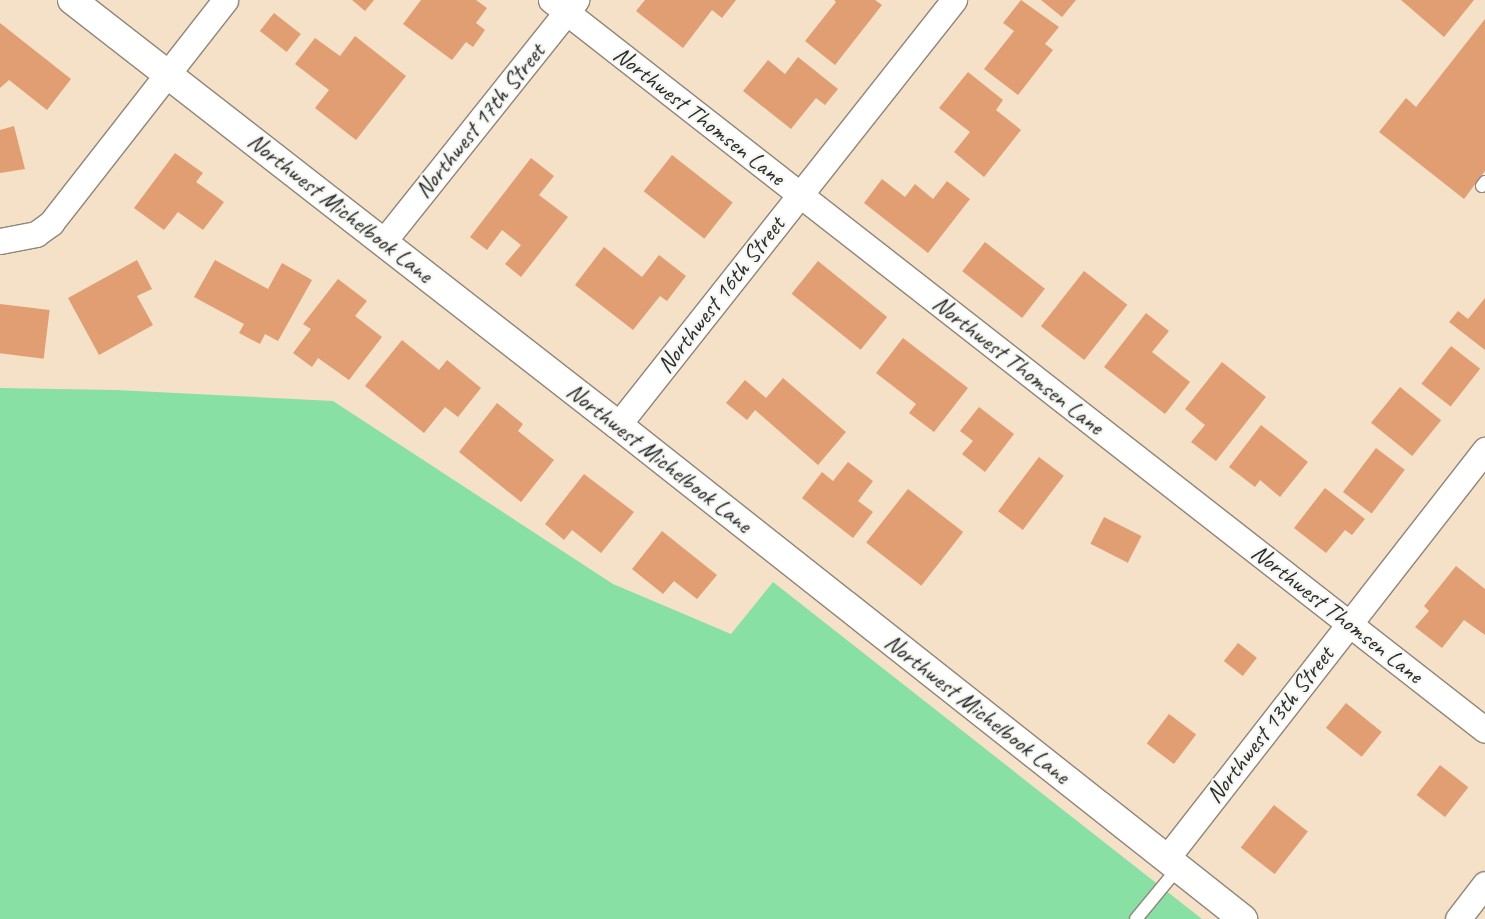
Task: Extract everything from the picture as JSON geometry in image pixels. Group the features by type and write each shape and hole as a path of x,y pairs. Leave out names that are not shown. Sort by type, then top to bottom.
{"street":[{"name":"Northwest Michelbook Lane","path":"72,0 618,425 1243,919"},
{"path":"0,241 36,234 51,223 225,0"},
{"name":"Northwest 16th Street","path":"618,425 954,0"},
{"name":"Northwest Thomsen Lane","path":"564,4 800,195 1485,730"},
{"name":"Northwest 17th Street","path":"383,242 564,4"},
{"name":"Northwest 13th Street","path":"1172,863 1349,624 1485,450"},
{"path":"1458,919 1485,884"}],"lane":[{"path":"1136,919 1172,863"}],"green space":[{"path":"0,388 116,390 333,401 613,584 731,634 773,582 1202,919 0,919"}],"building":[{"path":"352,0 374,0 365,11"},
{"path":"421,0 476,0 487,8 476,23 485,30 473,47 466,42 452,60 403,24"},
{"path":"645,0 736,0 722,18 712,10 683,48 636,11"},
{"path":"834,0 875,0 882,5 835,65 805,41 836,2"},
{"path":"1021,0 1059,27 1045,44 1053,50 1018,95 984,69 1014,31 1003,23"},
{"path":"1041,0 1076,0 1062,17"},
{"path":"1401,0 1474,0 1444,37"},
{"path":"274,13 301,34 287,52 260,31"},
{"path":"1485,19 1485,171 1464,199 1379,132 1406,98 1416,107"},
{"path":"0,23 71,79 47,110 9,80 0,88"},
{"path":"355,36 406,76 356,140 315,108 329,90 295,64 315,38 340,56"},
{"path":"798,57 838,89 825,105 816,98 791,129 743,91 768,60 785,74"},
{"path":"968,72 1003,100 996,110 1021,130 984,177 954,152 970,132 939,108"},
{"path":"14,126 25,169 0,173 0,130"},
{"path":"175,153 203,173 196,182 224,202 203,230 178,212 164,230 134,208"},
{"path":"672,155 733,202 704,239 644,191"},
{"path":"531,158 554,176 539,195 568,217 521,277 505,264 521,245 502,230 487,250 470,237"},
{"path":"882,179 905,197 915,184 933,199 947,181 970,199 928,253 864,203"},
{"path":"985,242 1045,289 1022,318 962,271"},
{"path":"604,247 642,277 659,255 686,276 667,301 660,296 633,330 575,285"},
{"path":"137,260 152,289 137,296 153,325 99,355 68,298"},
{"path":"215,260 268,289 282,263 312,280 278,341 265,334 260,344 239,333 244,324 194,297"},
{"path":"818,261 887,317 861,350 792,294"},
{"path":"1084,271 1127,305 1084,360 1041,326"},
{"path":"338,279 367,301 355,316 382,337 349,380 318,358 312,367 293,353 311,329 303,324"},
{"path":"1485,298 1485,350 1449,322 1458,311 1468,319"},
{"path":"0,304 50,310 44,359 0,353"},
{"path":"1146,313 1169,331 1152,352 1190,382 1165,414 1104,367"},
{"path":"903,338 968,388 934,432 909,413 916,404 876,373"},
{"path":"402,340 439,370 447,360 481,388 458,417 445,407 424,433 365,386"},
{"path":"1451,346 1480,369 1451,407 1421,384"},
{"path":"1222,362 1266,397 1216,461 1191,442 1205,425 1185,409"},
{"path":"783,378 846,432 818,465 755,410 747,420 726,403 745,380 766,398"},
{"path":"1400,387 1441,420 1412,456 1371,423"},
{"path":"497,403 523,424 518,431 554,460 521,502 459,452"},
{"path":"979,407 1014,434 985,472 962,454 973,441 960,431"},
{"path":"1261,425 1308,462 1280,497 1260,480 1255,487 1229,467"},
{"path":"1376,448 1405,470 1372,514 1343,492"},
{"path":"1039,457 1064,476 1023,530 998,511"},
{"path":"848,462 873,481 858,501 873,512 853,538 802,498 822,472 833,481"},
{"path":"584,474 634,512 601,553 572,530 564,540 545,524"},
{"path":"1325,488 1365,519 1352,535 1345,530 1326,553 1294,528"},
{"path":"908,489 963,532 921,586 866,543"},
{"path":"1104,517 1141,536 1128,563 1090,544"},
{"path":"662,531 717,575 697,599 674,581 663,594 632,569"},
{"path":"1456,566 1485,589 1485,635 1464,620 1442,648 1415,627 1429,611 1424,606"},
{"path":"1238,643 1257,658 1243,676 1224,661"},
{"path":"1346,703 1382,732 1362,757 1326,728"},
{"path":"1169,714 1196,734 1174,764 1147,744"},
{"path":"1440,765 1468,787 1445,817 1417,795"},
{"path":"1274,805 1308,831 1275,874 1241,848"}]}
